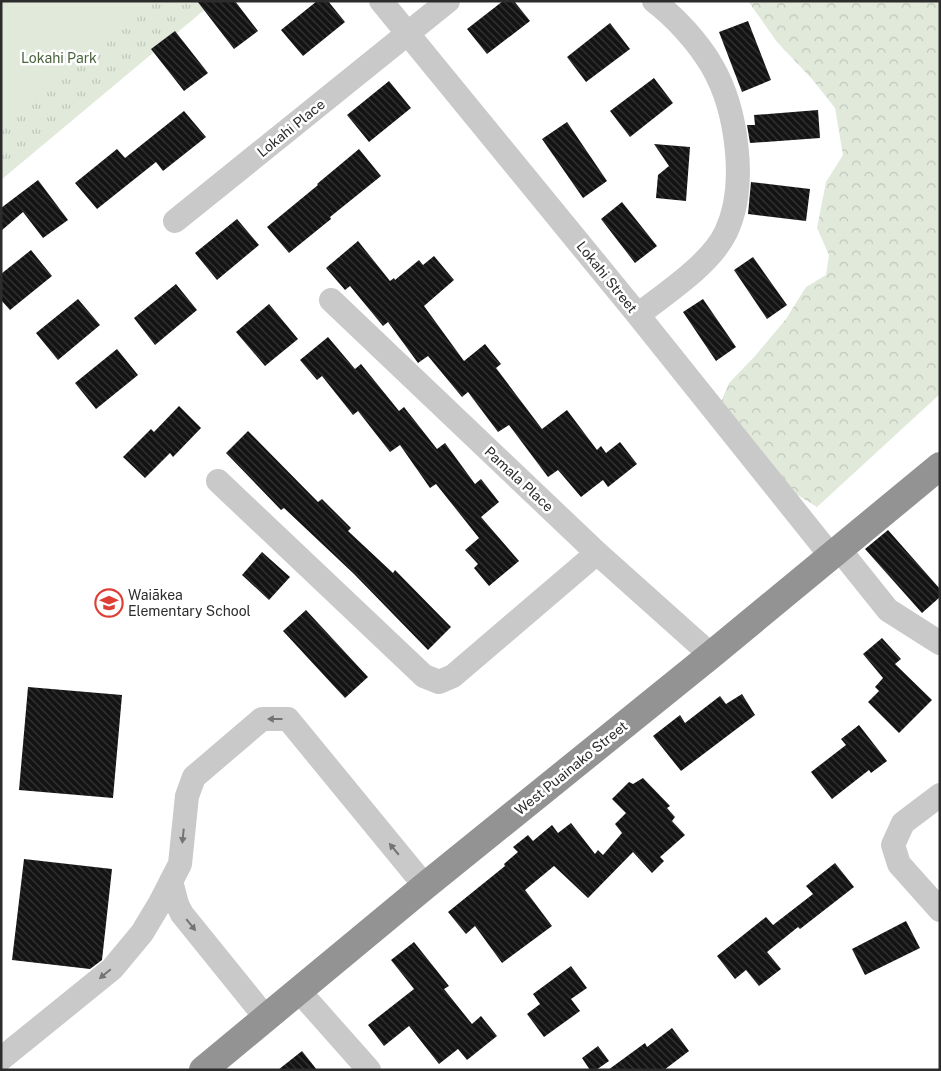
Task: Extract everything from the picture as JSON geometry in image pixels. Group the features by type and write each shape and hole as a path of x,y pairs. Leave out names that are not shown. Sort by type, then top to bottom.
{"highway":[{"name":"West Puainako Street","path":"203,1070 425,886 711,655 940,466"}],"street":[{"name":"Lokahi Street","path":"381,1 835,552 888,610 940,643"},
{"name":"Lokahi Place","path":"175,221 448,1"},
{"path":"638,315 703,264 726,233 735,208 739,170 736,140 728,103 712,67 689,35 665,9 654,1"},
{"name":"Pamala Place","path":"331,300 597,553 711,655"},
{"path":"218,481 424,676 439,682 453,676 597,553"},
{"path":"1,1059 112,969 142,933 180,864 187,796 194,776 262,719 288,719 425,886"},
{"path":"940,794 903,823 893,845 899,864 940,910"},
{"path":"171,881 177,904 182,914 266,1018"},
{"path":"299,991 369,1070"}],"green space":[{"name":"Lokahi Park","path":"1,1 215,1 1,180"},
{"path":"1,1 142,1 145,5 3,120 1,117"},
{"path":"748,1 940,1 940,394 817,507 796,494 719,407 729,383 786,319 806,287 826,275 829,255 817,228 826,182 843,155 835,108 812,79 777,42"}],"building":[{"path":"197,1 235,1 258,31 234,49"},
{"path":"317,1 328,1 345,22 303,56 281,30"},
{"path":"503,1 514,1 530,21 487,54 467,29"},
{"path":"748,21 771,80 742,92 719,32"},
{"path":"610,23 630,49 586,82 567,57"},
{"path":"175,31 208,73 184,91 151,49"},
{"path":"654,78 673,103 630,137 610,111"},
{"path":"389,81 411,108 369,142 347,115"},
{"path":"818,110 820,138 750,143 747,125 755,125 754,115"},
{"path":"184,111 206,137 163,171 156,162 97,209 75,183 117,149 125,158"},
{"path":"567,122 607,181 583,198 542,139"},
{"path":"654,144 690,147 686,201 656,198 658,175 669,166"},
{"path":"359,149 381,176 289,253 267,227"},
{"path":"38,180 68,220 43,238 23,212 1,231 1,208"},
{"path":"751,182 810,189 806,221 748,214"},
{"path":"622,202 657,246 635,263 601,219"},
{"path":"237,219 259,245 217,280 195,253"},
{"path":"358,241 390,281 394,278 395,280 419,260 423,265 434,256 454,280 424,306 464,361 485,344 501,364 496,368 542,429 567,410 597,450 601,446 606,453 620,442 637,464 608,487 603,480 581,497 558,470 548,477 509,425 498,432 468,392 462,397 428,356 418,363 388,322 383,326 350,286 345,290 326,268"},
{"path":"31,250 52,276 10,310 1,300 1,274"},
{"path":"753,257 787,305 767,319 734,270"},
{"path":"176,284 197,310 155,345 134,318"},
{"path":"78,299 100,325 58,360 36,333"},
{"path":"703,299 736,347 716,361 683,312"},
{"path":"269,304 298,339 265,366 236,332"},
{"path":"328,337 355,369 361,364 399,411 404,407 437,449 445,443 475,484 481,479 499,502 481,517 519,561 489,586 474,568 478,564 465,550 479,538 436,484 430,488 400,445 390,452 358,411 353,415 322,376 317,380 300,360"},
{"path":"117,349 138,375 96,409 75,383"},
{"path":"179,406 201,428 173,457 170,453 145,478 123,457 151,429 154,432"},
{"path":"248,431 318,502 322,499 351,528 348,531 393,573 395,570 451,627 428,650 354,574 284,508 281,510 226,453"},
{"path":"888,530 940,589 940,597 922,613 865,549"},
{"path":"262,552 290,577 269,600 242,575"},
{"path":"306,610 368,677 345,698 283,631"},
{"path":"882,638 901,659 895,664 932,700 899,733 868,702 879,691 875,687 883,678 863,654"},
{"path":"28,687 122,695 113,798 19,790"},
{"path":"742,694 755,715 681,771 653,736 680,715 685,723 720,696 726,704"},
{"path":"859,725 887,761 871,773 869,770 832,799 811,772 846,745 841,739"},
{"path":"643,778 670,806 667,808 675,817 672,821 685,835 660,857 664,861 652,873 633,852 588,898 554,866 525,890 552,926 502,963 475,926 466,934 448,912 505,866 504,864 518,852 513,847 528,835 533,841 552,825 558,833 571,823 595,854 598,850 603,855 622,833 615,824 626,813 612,799 629,782 633,784"},
{"path":"24,859 112,869 102,960 90,969 12,960"},
{"path":"835,863 854,887 767,952 781,969 759,986 746,970 735,979 717,956 766,917 773,925 813,894 806,886"},
{"path":"906,921 920,948 865,975 852,949"},
{"path":"414,942 449,986 444,989 472,1024 481,1016 497,1036 467,1060 458,1049 439,1064 409,1026 384,1046 368,1025 414,989 391,960"},
{"path":"571,966 587,988 571,999 580,1011 544,1037 527,1014 540,1004 533,994"},
{"path":"672,1028 689,1051 664,1070 608,1070 645,1043 647,1047"},
{"path":"598,1046 609,1061 596,1070 590,1070 582,1058"},
{"path":"302,1051 317,1070 278,1070"}],"place":[{"name":"Waiākea Elementary School","path":"109,603"}]}
